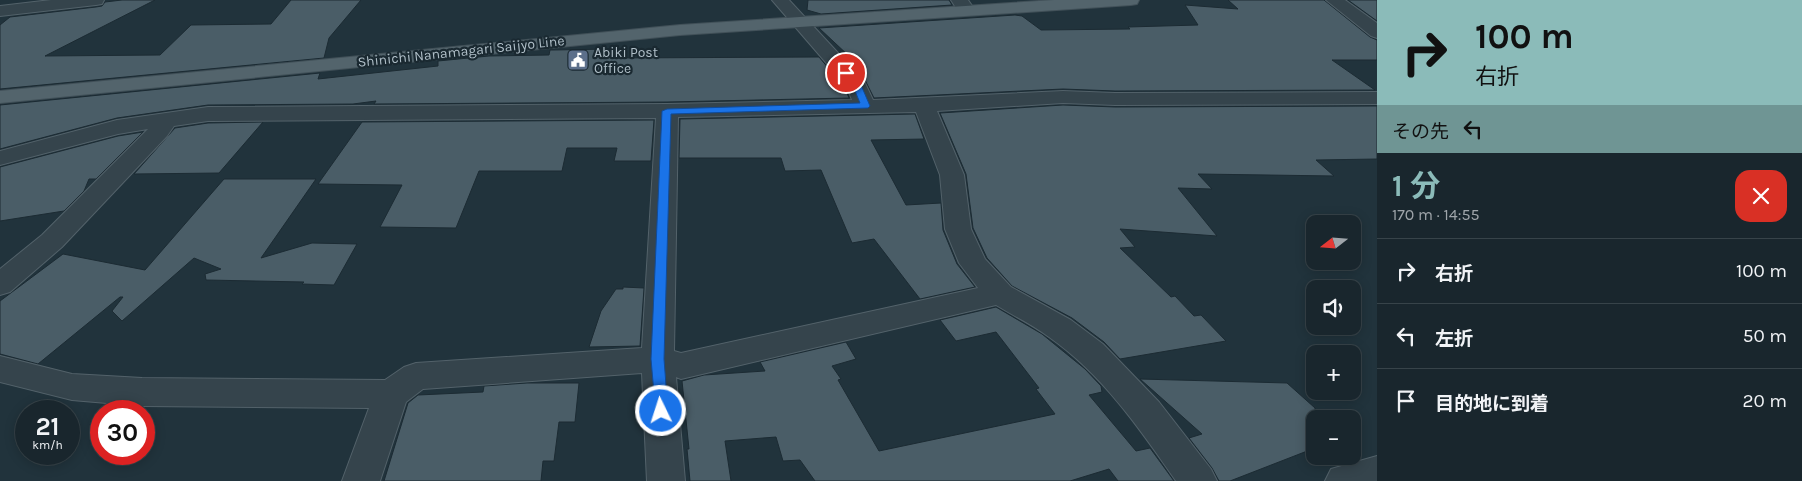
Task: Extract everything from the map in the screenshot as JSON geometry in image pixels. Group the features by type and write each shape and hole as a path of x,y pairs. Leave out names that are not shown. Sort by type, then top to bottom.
{"main road":[{"name":"Shinichi Nanamagari Saijyo Line","path":"0,97 680,30 963,5 1131,0"}],"street":[{"path":"0,11 96,0"},
{"path":"780,0 857,85 865,106"},
{"path":"1334,0 1377,32"},
{"path":"0,158 107,130 168,118 208,114 426,111 667,111 924,105 1063,98 1115,100 1377,98"},
{"path":"924,105 952,175 958,229 973,263 1000,294 1060,328 1092,353 1148,412 1198,481"},
{"path":"666,481 658,359 667,111"},
{"path":"0,286 52,242 159,131 168,118"},
{"path":"361,481 391,394 416,376 658,359 681,366 1000,294"},
{"path":"0,369 72,387 142,392 391,394"},
{"path":"1344,481 1377,472"}],"building":[{"path":"155,0 45,56 160,55 191,25 271,24 291,0 361,0 329,38 324,58 0,89 0,25 10,17 96,7 102,6 105,2"},
{"path":"808,0 949,0 952,5 821,14 807,10"},
{"path":"1228,0 1324,0 1370,37 1377,40 1377,60 1332,60 1375,90 1115,91 1063,89 874,98 865,80 845,57 850,57 819,28 1015,15 1022,16 1041,30 1130,29 1128,27 1198,25 1185,5 1238,9"},
{"path":"1348,0 1377,0 1377,21"},
{"path":"611,49 612,58 819,57 845,88 849,98 667,102 374,104 376,101 353,104 208,105 117,118 0,149 0,105 320,73 318,79 438,66 438,61 489,56 549,55 550,50"},
{"path":"1063,105 1115,107 1377,106 1377,159 1316,160 1334,176 1198,174 1212,189 1178,188 1217,236 1120,229 1135,247 1120,248 1171,297 1175,296 1194,316 1201,315 1226,341 1120,359 1104,342 1072,318 1012,286 987,258 973,228 966,174 940,113"},
{"path":"915,114 924,139 871,140 906,205 941,203 943,230 957,264 975,287 920,299 874,239 852,243 821,170 785,171 781,158 679,158 680,119"},
{"path":"654,120 651,161 614,161 617,148 567,148 562,171 479,171 456,228 380,227 402,185 318,184 362,122"},
{"path":"263,122 219,173 134,174 175,128 208,123"},
{"path":"143,132 96,179 89,179 84,191 64,211 0,221 0,167 118,136"},
{"path":"224,179 316,179 261,258 312,243 357,244 334,285 302,284 304,282 206,280 205,274 221,269 194,258 122,321 112,311 123,297 120,297 38,364 0,354 0,301 63,254 145,270"},
{"path":"623,287 644,288 640,346 589,347 601,311 616,289 623,289"},
{"path":"996,307 1042,334 1085,369 1101,386 1102,392 1089,395 1136,451 1150,448 1174,481 1118,481 1109,469 1070,481 815,481 800,460 783,461 776,437 725,441 731,481 690,481 687,449 689,449 682,381 704,375 765,371 760,362 846,342 856,359 832,366 841,379 838,380 879,451 1055,414 1036,389 1039,388 996,332 956,341 940,320"},
{"path":"1140,379 1287,383 1315,408 1315,410 1306,410 1306,451 1230,481 1219,481 1212,468 1189,438 1202,434"},
{"path":"527,383 579,383 575,422 559,422 554,461 543,461 541,481 384,481 408,403 418,395 483,392 484,386"}],"place":[{"name":"Abiki Post Office","path":"578,60"}],"route":[{"path":"661,411 658,359 667,111 865,106 857,85 846,73"}]}
